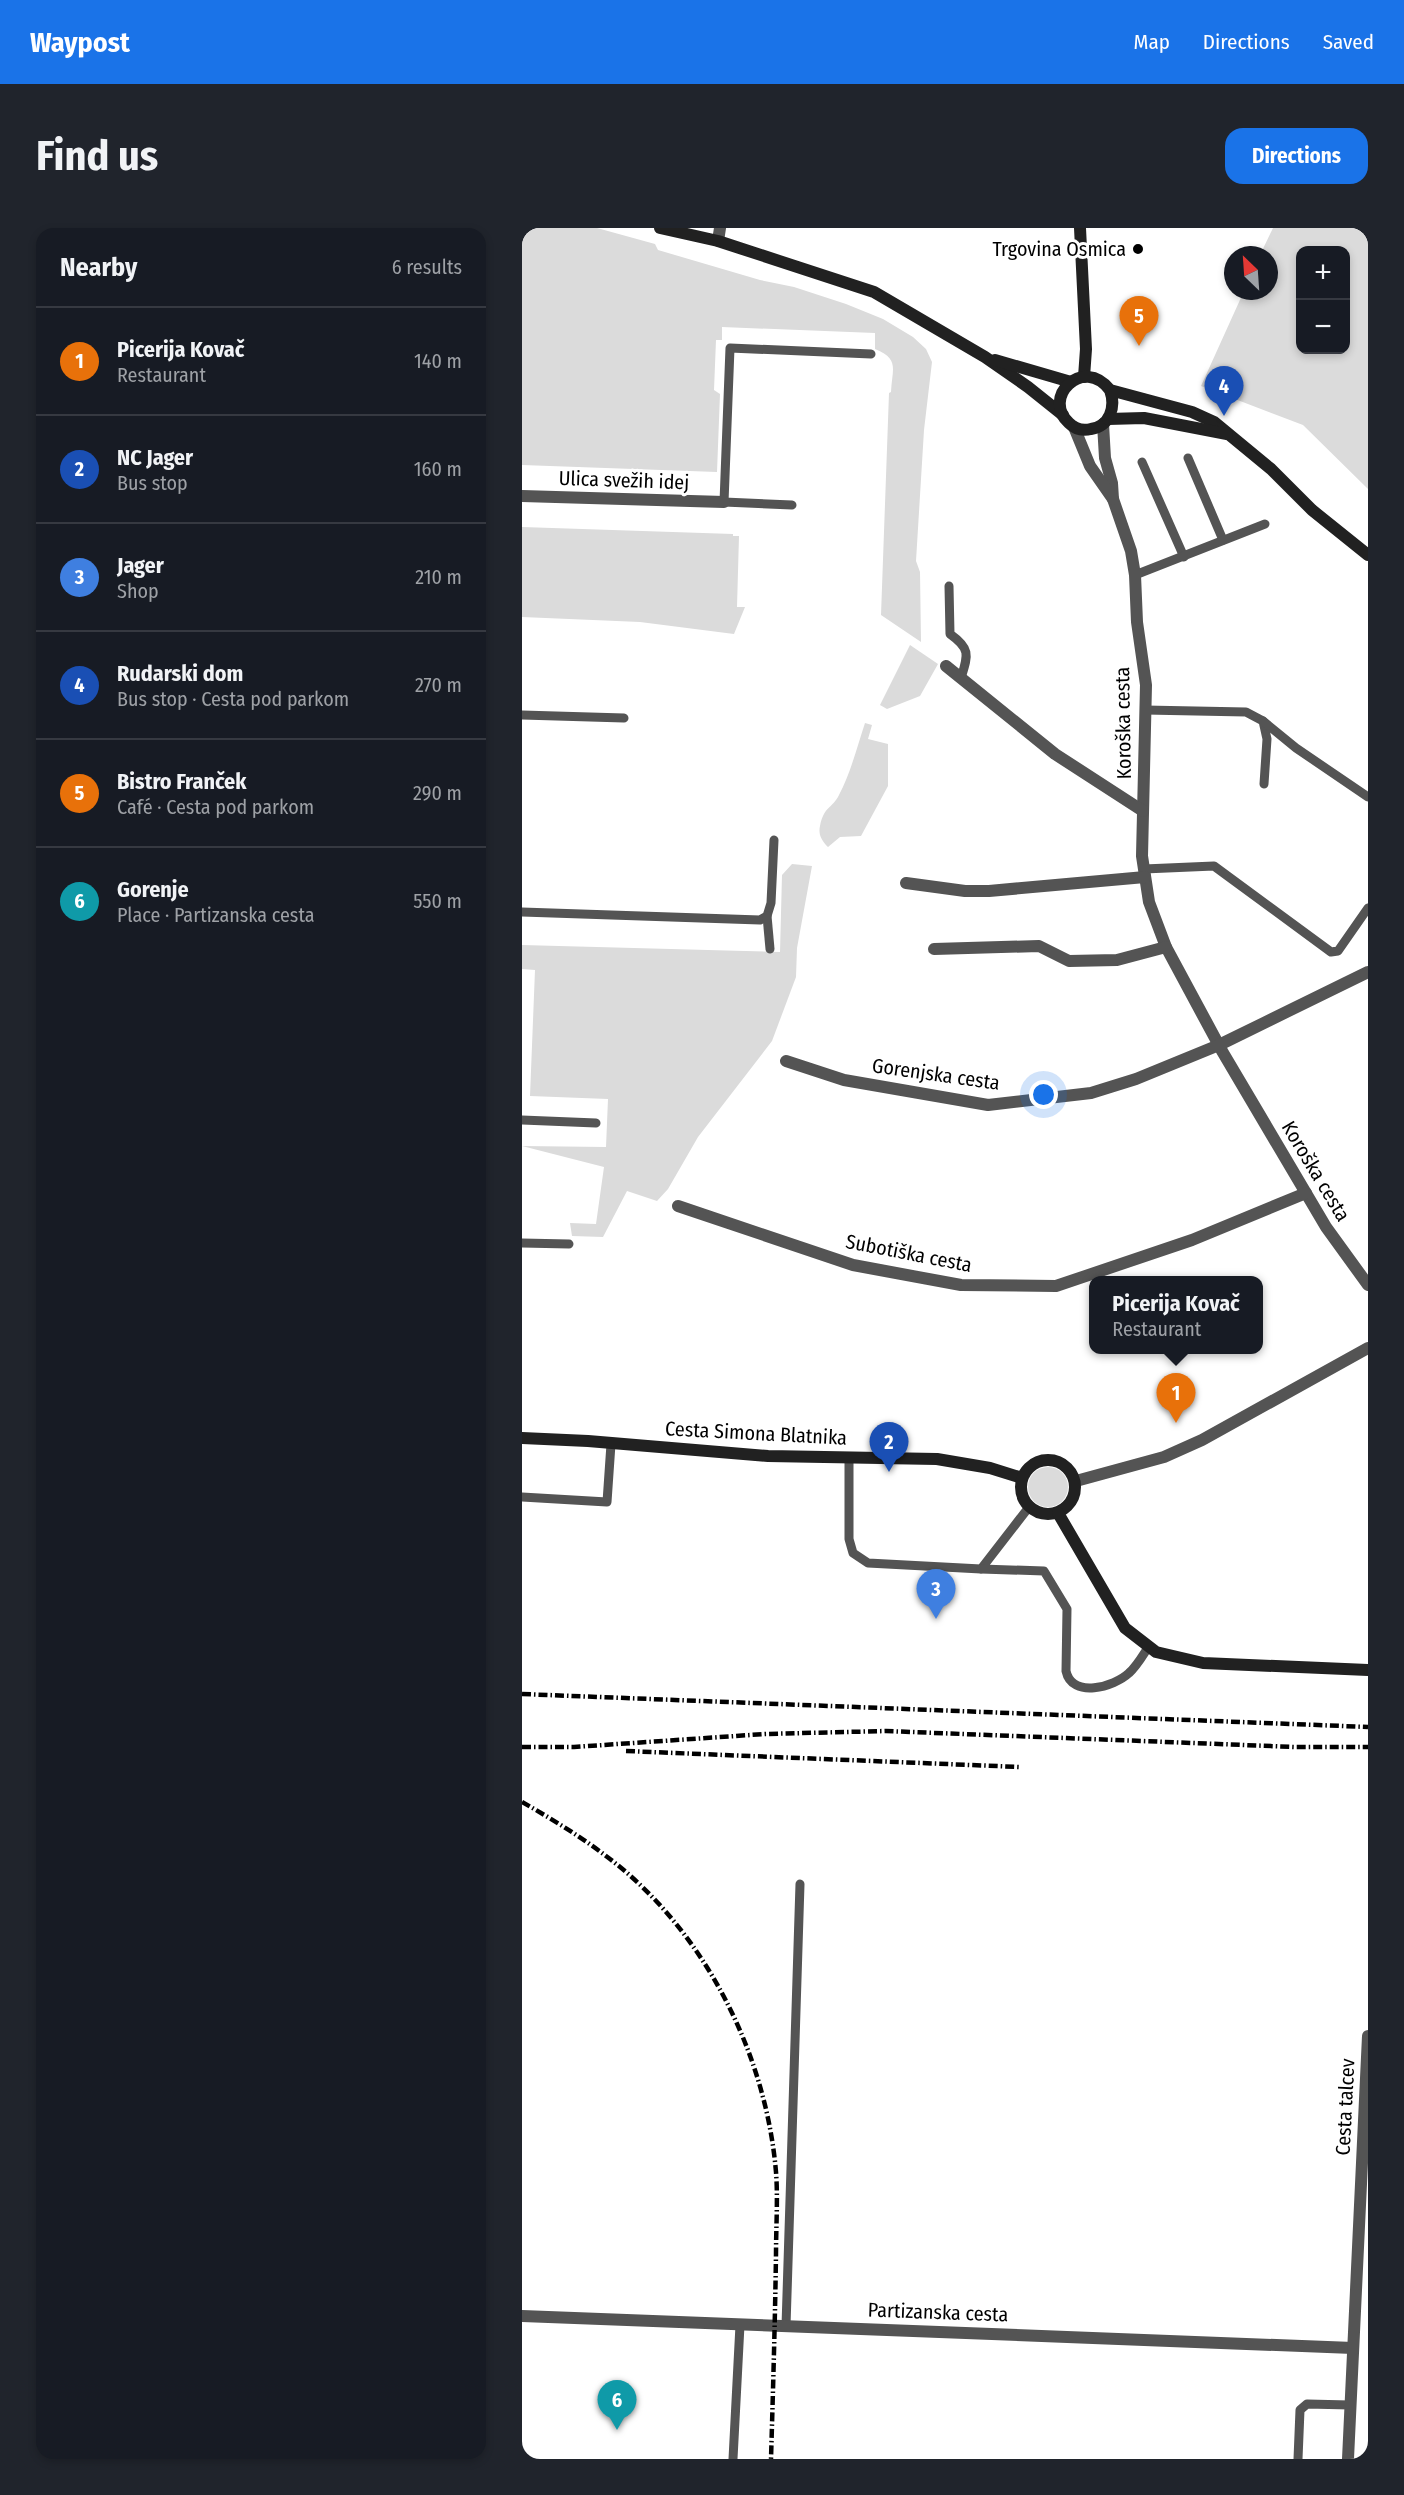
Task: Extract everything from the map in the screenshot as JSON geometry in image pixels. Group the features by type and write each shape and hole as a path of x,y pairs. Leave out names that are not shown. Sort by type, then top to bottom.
{"street":[{"path":"660,228 718,241 874,292 986,357 1028,387 1063,415 1074,427 1090,466 1113,499"},
{"path":"718,241 720,228"},
{"path":"1080,228 1086,349 1084,377"},
{"path":"986,357 1071,382"},
{"path":"1063,415 1060,399 1062,392 1071,382 1084,377 1099,380 1110,390 1192,412 1214,422 1271,469 1312,510 1368,555"},
{"path":"1110,390 1113,405 1105,422 1105,458 1112,483 1113,499"},
{"path":"1074,427 1089,430 1105,422 1144,418 1228,434"},
{"name":"Ulica svežih idej","path":"522,496 724,502"},
{"name":"Koroška cesta","path":"1113,499 1131,551 1135,575 1137,622 1146,685 1143,812 1145,873 1149,902 1166,947 1219,1045 1326,1227 1368,1285"},
{"path":"946,666 1055,754 1143,812"},
{"path":"906,883 965,891 989,891 1145,873"},
{"path":"934,949 1039,946 1069,961 1116,960 1166,947"},
{"name":"Gorenjska cesta","path":"786,1061 844,1080 988,1105 1091,1093 1136,1079 1219,1045 1368,972"},
{"name":"Subotiška cesta","path":"678,1206 853,1265 961,1286 1056,1286 1192,1240 1306,1193"},
{"path":"1076,1481 1164,1457 1368,1348"},
{"name":"Cesta Simona Blatnika","path":"522,1438 768,1456 937,1459 990,1468 1022,1478"},
{"path":"1050,1459 1062,1462 1071,1470 1076,1481 1073,1500 1058,1513 1048,1515 1038,1513 1029,1507 1023,1498 1022,1478 1028,1468 1038,1461 1050,1459"},
{"path":"1058,1513 1125,1628 1156,1652 1203,1663 1368,1670"},
{"name":"Cesta talcev","path":"1364,2180 1368,2036"},
{"path":"1348,2459 1353,2348 1362,2257 1364,2180"},
{"name":"Partizanska cesta","path":"522,2316 1353,2348"}],"lane":[{"path":"792,505 724,502 730,348 871,354"},
{"path":"1188,458 1223,540"},
{"path":"1142,462 1184,557"},
{"path":"1135,575 1265,524"},
{"path":"949,586 950,634 963,643 967,653 961,678"},
{"path":"1145,710 1246,712 1263,721 1368,797"},
{"path":"522,715 624,718"},
{"path":"1263,721 1267,739 1264,784"},
{"path":"770,949 767,916 771,903 774,840"},
{"path":"1145,873 1214,866 1331,952 1338,951 1368,908"},
{"path":"522,912 760,920 767,916"},
{"path":"522,1120 596,1123"},
{"path":"522,1243 569,1244"},
{"path":"522,1497 607,1502 611,1444"},
{"path":"849,1457 849,1539 853,1553 868,1563 1044,1571 1067,1609 1066,1671 1068,1679 1076,1685 1098,1688 1115,1682 1129,1673 1149,1646"},
{"path":"981,1569 1029,1507"},
{"path":"786,2326 800,1884"},
{"path":"733,2459 740,2325"},
{"path":"1298,2459 1300,2410 1303,2406 1307,2404 1350,2405"}],"shaded area":[{"path":"522,228 597,228 655,244 658,250 760,280 794,287 846,304 883,319 913,337 926,349 932,362 924,430 916,561 920,572 921,642 881,615 889,393 891,392 893,366 888,357 875,349 875,333 722,327 722,340 716,340 714,390 720,394 717,472 522,465"},
{"path":"1273,228 1368,228 1368,489 1303,425 1201,386 1240,300 1278,300 1278,246 1264,246"},
{"path":"522,527 739,536 737,607 745,607 734,634 640,622 522,617"},
{"path":"910,645 938,664 920,696 887,709 880,705"},
{"path":"865,723 872,725 868,739 888,744 888,786 861,836 840,837 828,847 820,835 822,820 843,786"},
{"path":"792,864 812,866 797,948 796,977 772,1041 698,1137 668,1189 657,1201 627,1191 603,1237 572,1236 570,1223 596,1224 604,1167 522,1146 606,1147 608,1099 530,1096 535,970 522,969 522,945 780,952 782,875"},
{"path":"1048,1467 1056,1468 1062,1473 1067,1479 1067,1495 1062,1501 1056,1506 1048,1507 1040,1506 1034,1501 1029,1495 1028,1487 1029,1479 1034,1473 1040,1468"}],"railway":[{"path":"522,1694 1368,1727"},
{"path":"522,1747 574,1747 765,1734 886,1731 1295,1747 1368,1747"},
{"path":"626,1751 1020,1767"},
{"path":"522,1802 610,1859 644,1889 675,1922 702,1959 725,1999 744,2040 759,2084 770,2128 776,2172 771,2459"}],"place":[{"name":"Trgovina Osmica","path":"1138,249"},
{"name":"Bistro Franček","path":"1139,346"},
{"name":"Rudarski dom","path":"1224,416"},
{"name":"Picerija Kovač","path":"1176,1423"},
{"name":"NC Jager","path":"889,1472"},
{"name":"Jager","path":"936,1619"},
{"name":"Gorenje","path":"617,2430"}]}
